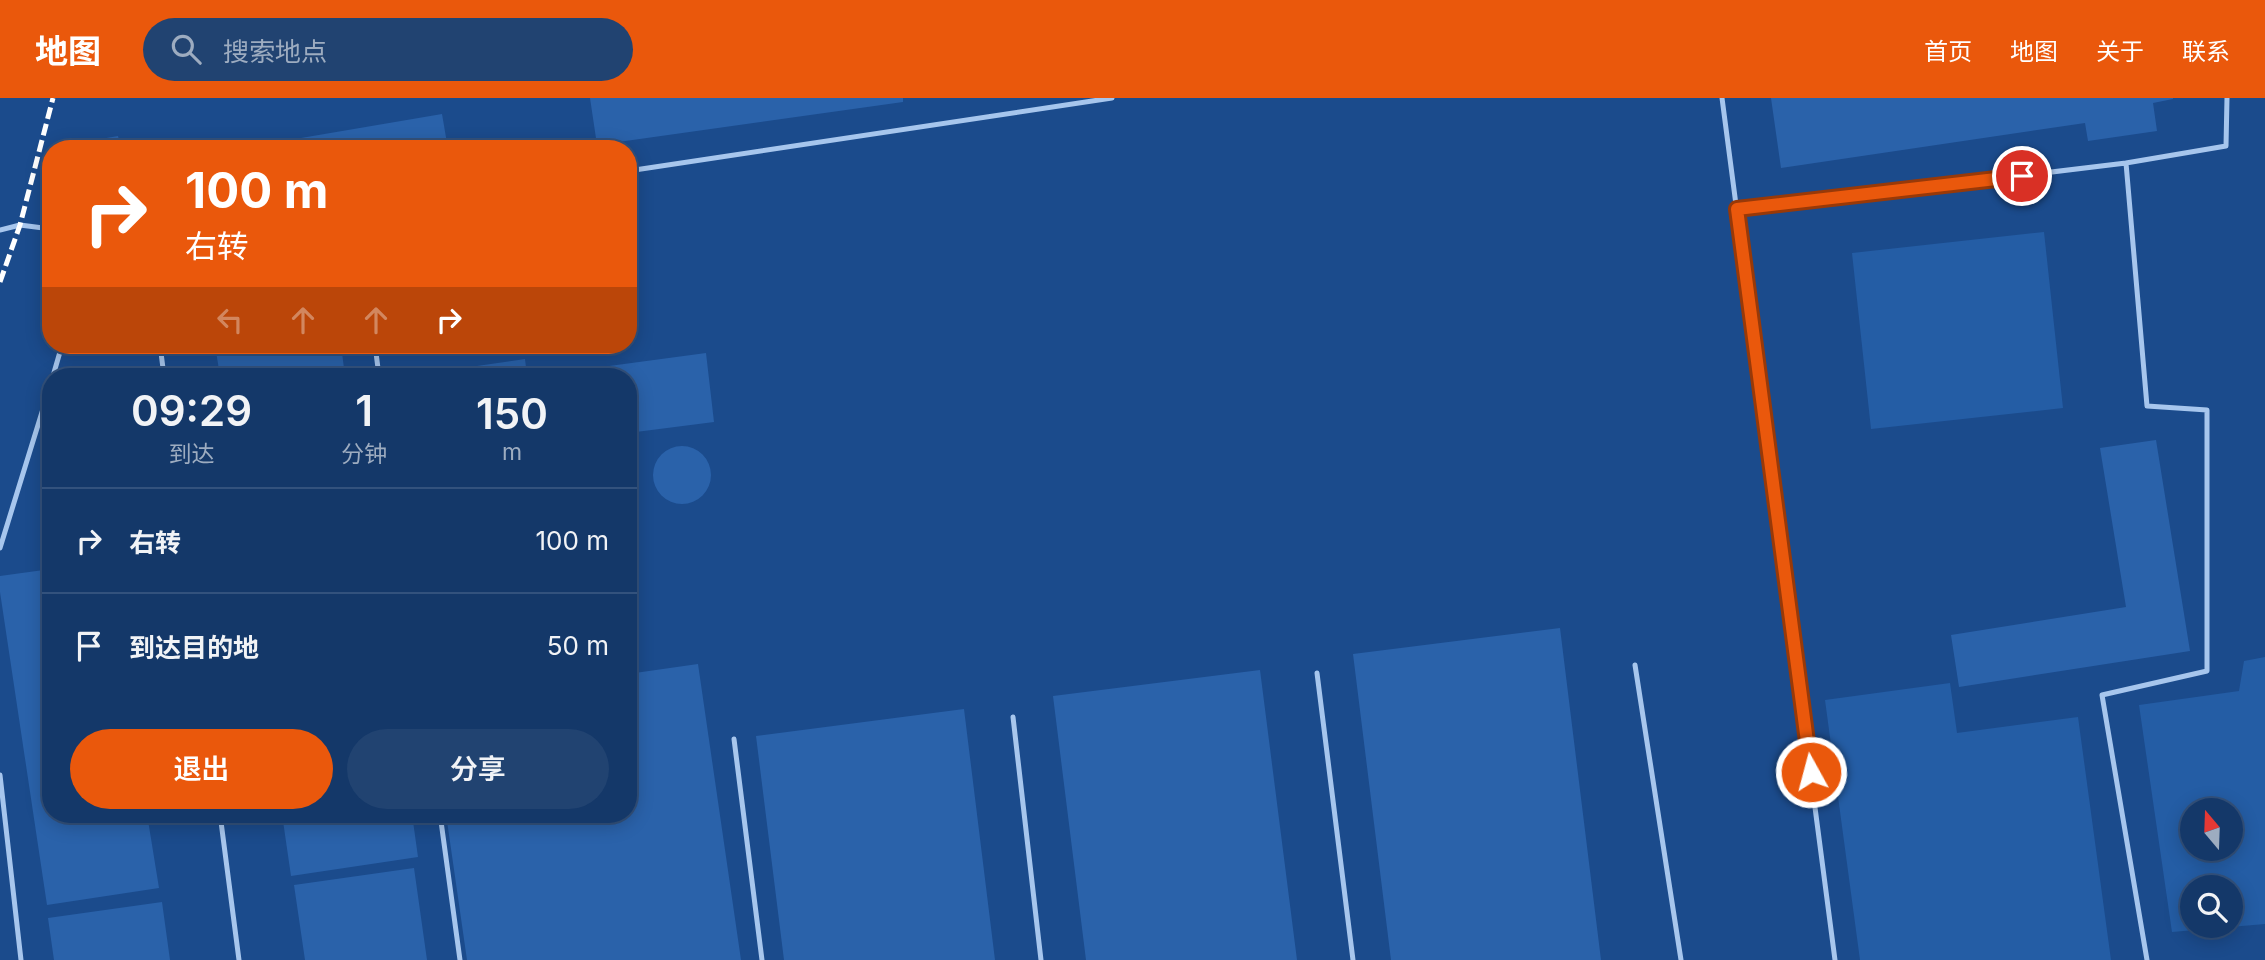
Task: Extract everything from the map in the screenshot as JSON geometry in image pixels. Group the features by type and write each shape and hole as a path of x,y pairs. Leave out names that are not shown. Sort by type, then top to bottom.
{"lane":[{"path":"637,170 1112,98"},
{"path":"1722,98 1835,960"},
{"path":"1737,209 2126,163 2226,146 2227,98"},
{"path":"2126,163 2147,406 2207,410 2207,671 2102,695 2147,960"},
{"path":"0,230 20,225 42,228"},
{"path":"0,548 42,412"},
{"path":"1635,665 1681,960"},
{"path":"1317,673 1353,960"},
{"path":"1013,717 1041,960"},
{"path":"734,739 762,960"},
{"path":"0,775 21,960"},
{"path":"221,823 239,960"},
{"path":"441,823 460,960"}],"shaded area":[{"path":"2044,232 2063,408 1871,429 1852,253"},
{"path":"2265,657 2265,924 2243,926 2243,875 2180,875 2180,931 2172,932 2139,705 2239,691 2244,661"},
{"path":"1950,683 1957,733 2078,717 2111,960 1860,960 1825,700"}],"building":[{"path":"590,98 903,98 903,102 633,140 596,140"},
{"path":"1771,98 2173,99 2153,103 2157,131 2088,141 2085,123 1781,168"},
{"path":"442,114 446,140 289,140"},
{"path":"118,136 119,140 95,140"},
{"path":"706,353 714,422 637,432 637,368 594,368"},
{"path":"216,354 342,354 344,368 219,368"},
{"path":"525,359 526,368 463,368"},
{"path":"2156,440 2190,651 1959,687 1951,635 2126,607 2100,448"},
{"path":"682,446 693,448 706,459 711,475 709,486 698,499 682,504 671,502 658,491 653,475 655,464 666,451"},
{"path":"42,570 42,823 148,823 159,888 47,905 0,592 0,576"},
{"path":"1560,628 1601,960 1391,960 1353,654"},
{"path":"698,664 741,960 467,960 447,823 637,823 637,673"},
{"path":"1260,670 1297,960 1086,960 1053,696"},
{"path":"964,709 995,960 784,960 756,736"},
{"path":"283,823 413,823 418,857 291,876"},
{"path":"414,868 427,960 305,960 294,885"},
{"path":"162,902 170,960 54,960 48,918"}],"railway":[{"path":"42,140 53,98"},
{"path":"0,282 20,225 42,140"}],"route":[{"path":"1811,772 1737,209 2022,176"}]}
